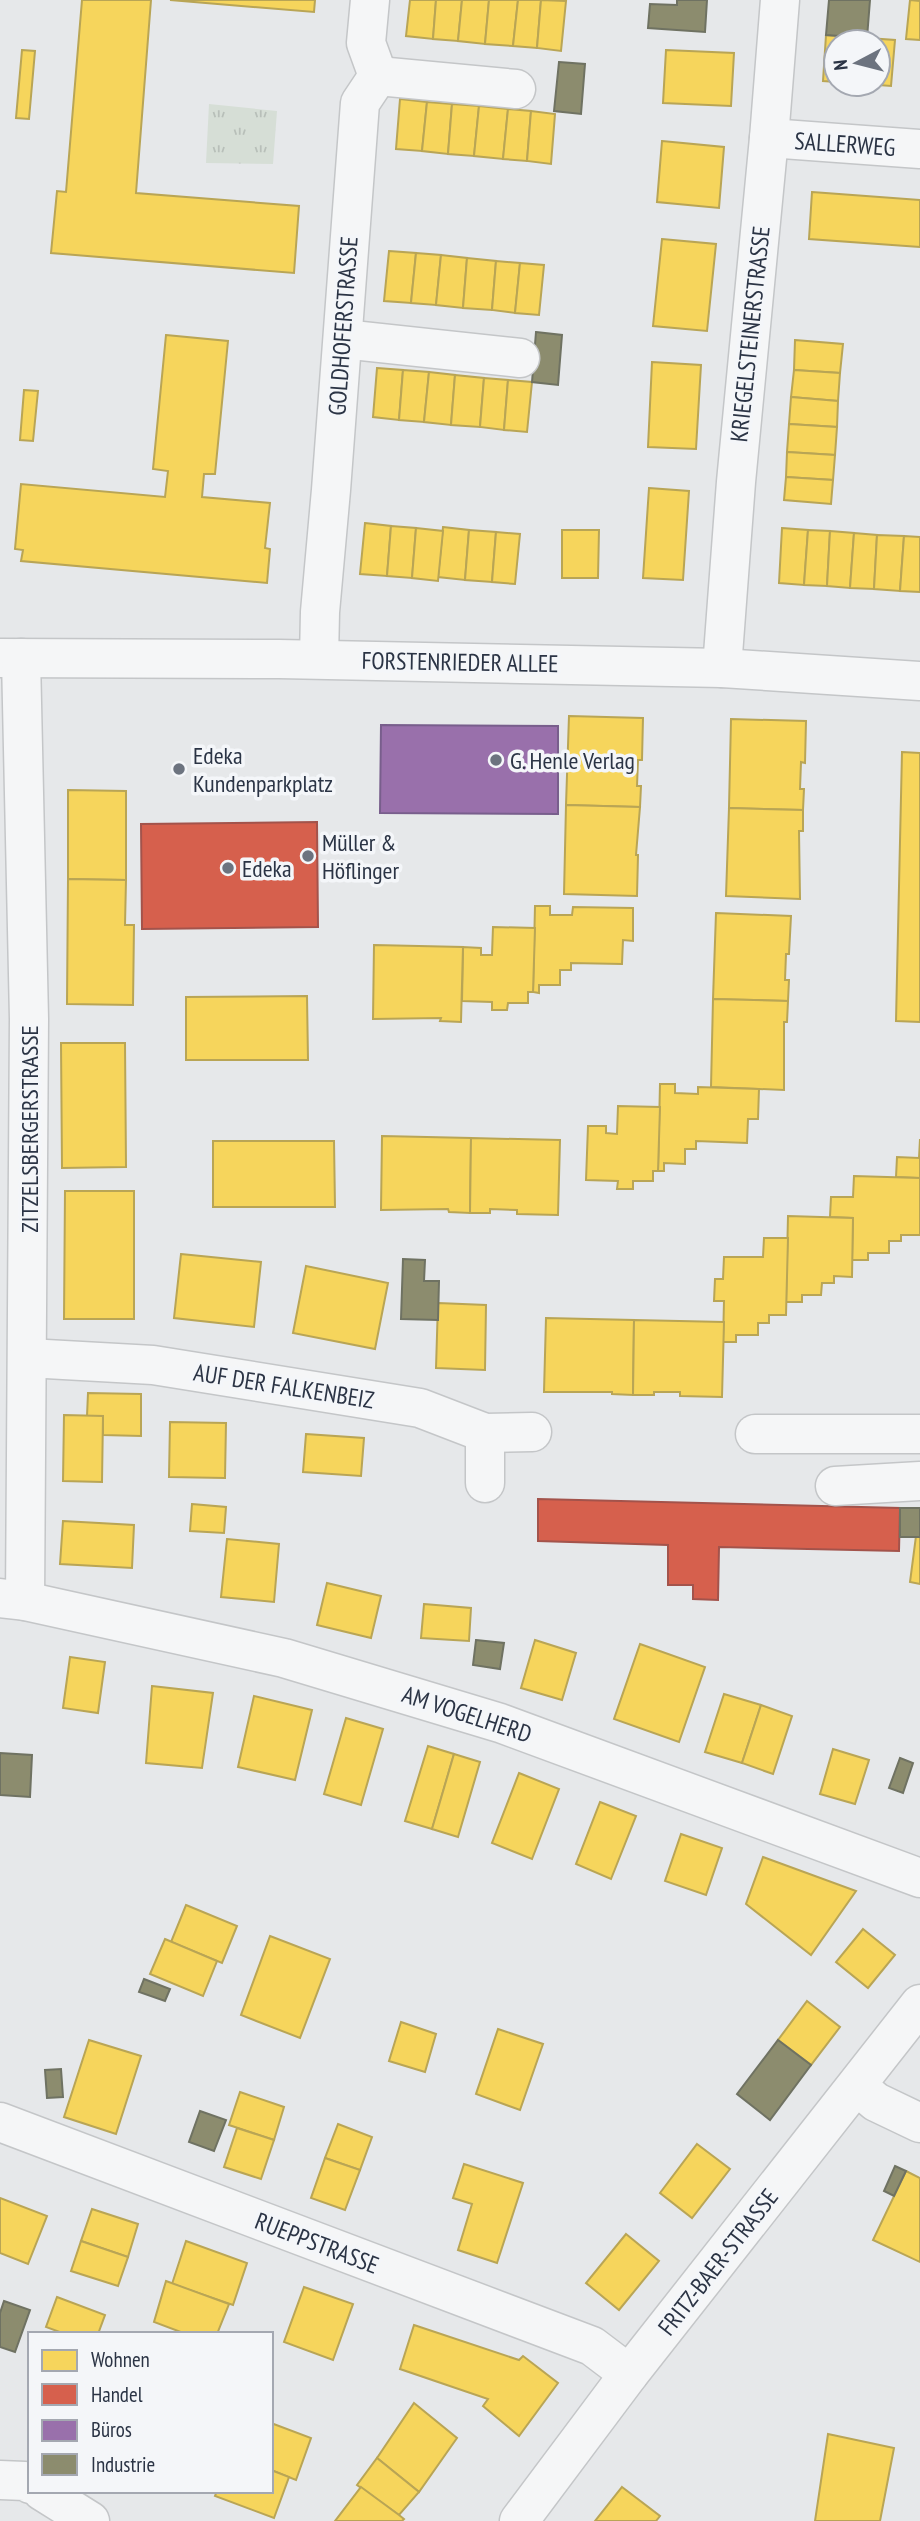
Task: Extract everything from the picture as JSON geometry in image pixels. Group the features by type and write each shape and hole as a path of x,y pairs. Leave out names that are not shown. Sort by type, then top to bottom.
{"street":[{"path":"370,0 366,43 378,76 516,89"},
{"name":"KRIEGELSTEINERSTRASSE","path":"722,668 736,482 780,0"},
{"name":"GOLDHOFERSTRASSE","path":"319,659 320,612 360,103 378,76"},
{"name":"SALLERWEG","path":"769,138 920,149"},
{"path":"343,339 520,358"},
{"name":"FORSTENRIEDER ALLEE","path":"11,658 319,659 722,668 920,681"},
{"name":"ZITZELSBERGERSTRASSE","path":"11,658 29,1020 28,1358 13,1599"},
{"name":"AUF DER FALKENBEIZ","path":"28,1358 167,1367 420,1408 485,1433"},
{"path":"485,1483 485,1433 532,1432"},
{"path":"755,1433 920,1434"},
{"path":"835,1486 920,1481"},
{"name":"AM VOGELHERD","path":"13,1599 284,1658 500,1723 920,1878"},
{"name":"FRITZ-BAER-STRASSE","path":"519,2521 629,2374 920,2004"},
{"path":"857,2086 876,2102 920,2123"},
{"name":"RUEPPSTRASSE","path":"0,2122 592,2346 629,2374"},
{"path":"0,2480 28,2483"},
{"path":"44,2493 90,2521"}],"green space":[{"path":"209,104 277,111 273,164 206,163"}],"building: Wohnen":[{"path":"82,0 151,0 136,193 299,206 294,273 51,253 57,191 66,192"},
{"path":"170,0 315,0 314,12"},
{"path":"410,0 436,0 433,39 406,36"},
{"path":"436,0 462,0 458,41 433,39"},
{"path":"462,0 489,0 485,44 458,41"},
{"path":"489,0 518,0 513,46 485,44"},
{"path":"518,0 541,0 537,48 513,46"},
{"path":"541,0 566,1 561,51 537,48"},
{"path":"910,0 920,1 920,40 906,39"},
{"path":"892,40 895,40 892,74"},
{"path":"22,50 35,51 29,119 16,118"},
{"path":"666,50 734,53 731,106 663,103"},
{"path":"400,99 427,102 422,151 396,149"},
{"path":"427,102 452,104 448,154 422,151"},
{"path":"452,104 479,106 474,156 448,154"},
{"path":"479,106 508,109 503,159 474,156"},
{"path":"508,109 531,111 527,161 503,159"},
{"path":"531,111 555,114 551,164 527,161"},
{"path":"662,141 724,147 719,208 657,202"},
{"path":"812,192 920,200 920,247 809,239"},
{"path":"662,239 716,244 707,331 653,326"},
{"path":"389,251 416,253 411,303 384,301"},
{"path":"416,253 441,255 436,305 411,303"},
{"path":"441,255 467,258 463,308 436,305"},
{"path":"467,258 496,261 492,310 463,308"},
{"path":"496,261 520,263 515,313 492,310"},
{"path":"520,263 544,265 539,315 515,313"},
{"path":"166,335 228,341 215,474 204,474 202,497 270,503 265,548 270,549 267,583 21,561 23,550 15,549 21,484 165,497 168,471 153,469"},
{"path":"795,340 843,344 840,373 794,370"},
{"path":"652,362 701,365 696,449 648,447"},
{"path":"377,368 403,370 399,420 373,417"},
{"path":"403,370 429,372 424,422 399,420"},
{"path":"794,370 840,373 838,401 791,397"},
{"path":"429,372 455,375 451,425 424,422"},
{"path":"455,375 484,378 480,427 451,425"},
{"path":"484,378 508,380 504,430 480,427"},
{"path":"508,380 532,382 527,432 504,430"},
{"path":"24,390 38,391 33,441 20,440"},
{"path":"791,397 838,401 837,427 789,424"},
{"path":"789,424 837,427 835,455 787,452"},
{"path":"787,452 835,455 833,480 786,477"},
{"path":"786,477 833,480 831,504 784,500"},
{"path":"649,488 689,491 683,580 643,578"},
{"path":"365,523 391,526 387,576 360,574"},
{"path":"391,526 416,528 412,578 387,576"},
{"path":"443,527 469,530 465,580 438,577"},
{"path":"416,528 443,531 438,581 412,578"},
{"path":"782,528 808,530 804,585 779,583"},
{"path":"469,530 496,532 492,582 465,580"},
{"path":"562,530 599,530 598,578 562,578"},
{"path":"808,530 830,531 827,586 804,585"},
{"path":"830,531 854,533 850,588 827,586"},
{"path":"496,532 520,534 515,584 492,582"},
{"path":"854,533 877,535 874,589 850,588"},
{"path":"877,535 904,536 900,591 874,589"},
{"path":"904,536 920,537 920,592 900,591"},
{"path":"569,716 643,718 642,760 638,760 637,786 641,786 640,807 566,805"},
{"path":"731,719 806,721 805,763 801,762 800,789 804,789 803,810 729,808"},
{"path":"902,752 920,753 920,1022 896,1021"},
{"path":"68,790 126,791 126,880 68,879"},
{"path":"566,805 640,807 636,855 637,896 564,894"},
{"path":"729,808 803,810 803,831 799,831 800,899 726,896"},
{"path":"68,879 126,880 125,925 134,925 133,1005 67,1004"},
{"path":"535,906 550,906 550,915 572,915 573,907 633,908 633,941 623,940 622,964 571,963 571,970 560,970 560,985 539,985 539,993 533,992"},
{"path":"716,913 791,916 785,980 789,980 788,1001 713,999"},
{"path":"493,927 535,928 533,992 528,992 528,1003 508,1003 507,1010 492,1010 492,1002 462,1001 463,947 481,948 481,955 492,955"},
{"path":"374,945 463,947 461,1022 440,1021 441,1018 373,1019"},
{"path":"307,996 308,1060 186,1060 186,997"},
{"path":"713,999 788,1001 787,1022 784,1022 784,1090 711,1087"},
{"path":"61,1043 125,1043 126,1167 62,1168"},
{"path":"660,1084 675,1084 675,1093 698,1094 698,1087 759,1089 758,1119 748,1119 747,1143 696,1141 696,1149 685,1149 685,1164 664,1163 664,1171 658,1171"},
{"path":"618,1106 660,1107 658,1171 653,1171 653,1181 633,1181 633,1189 617,1189 618,1181 586,1180 588,1126 606,1126 606,1133 617,1134"},
{"path":"382,1136 471,1138 470,1213 449,1212 448,1209 381,1210"},
{"path":"471,1138 560,1140 558,1215 517,1214 517,1210 490,1209 490,1213 470,1213"},
{"path":"920,1139 920,1178 896,1177 897,1157 919,1158"},
{"path":"213,1141 334,1141 335,1207 213,1207"},
{"path":"854,1176 920,1178 920,1235 901,1235 901,1241 889,1241 889,1253 868,1253 868,1260 852,1260 853,1218 830,1217 831,1197 853,1197"},
{"path":"65,1191 134,1191 134,1319 64,1319"},
{"path":"788,1216 853,1218 852,1277 834,1276 834,1283 822,1283 821,1295 802,1295 802,1302 786,1302"},
{"path":"764,1238 788,1238 786,1315 769,1315 769,1323 758,1323 758,1335 736,1335 736,1342 723,1342 724,1301 714,1301 715,1279 723,1279 724,1257 763,1257"},
{"path":"181,1254 261,1262 254,1327 174,1318"},
{"path":"306,1266 388,1283 375,1349 293,1333"},
{"path":"438,1303 486,1305 485,1370 436,1368"},
{"path":"546,1318 634,1320 633,1395 612,1392 544,1392"},
{"path":"634,1320 724,1322 722,1397 680,1396 680,1392 633,1395"},
{"path":"88,1393 141,1394 141,1436 103,1435 103,1416 87,1416"},
{"path":"64,1415 103,1416 102,1482 63,1481"},
{"path":"170,1422 226,1423 225,1478 169,1477"},
{"path":"306,1434 364,1438 361,1476 303,1472"},
{"path":"192,1504 226,1507 224,1533 190,1531"},
{"path":"63,1521 134,1525 132,1568 60,1564"},
{"path":"916,1536 920,1537 920,1584 910,1582"},
{"path":"227,1539 279,1544 274,1602 221,1597"},
{"path":"327,1583 381,1596 371,1638 317,1625"},
{"path":"424,1604 471,1608 469,1641 421,1638"},
{"path":"535,1640 576,1653 562,1700 521,1688"},
{"path":"640,1644 705,1667 679,1742 614,1719"},
{"path":"70,1657 105,1662 98,1713 63,1708"},
{"path":"152,1686 213,1693 202,1768 146,1763"},
{"path":"724,1694 761,1705 742,1763 705,1752"},
{"path":"254,1696 312,1710 295,1780 238,1767"},
{"path":"761,1705 792,1716 773,1774 742,1763"},
{"path":"346,1718 383,1729 361,1805 324,1794"},
{"path":"428,1746 454,1754 432,1829 405,1821"},
{"path":"833,1749 869,1760 855,1804 820,1794"},
{"path":"454,1754 480,1762 458,1837 432,1829"},
{"path":"519,1773 559,1789 532,1859 492,1843"},
{"path":"600,1802 636,1816 611,1879 576,1864"},
{"path":"681,1834 722,1848 706,1895 665,1881"},
{"path":"763,1857 856,1891 811,1955 746,1904"},
{"path":"186,1905 237,1926 222,1963 171,1942"},
{"path":"863,1929 895,1955 868,1988 836,1962"},
{"path":"270,1936 330,1959 300,2038 241,2015"},
{"path":"165,1939 217,1961 203,1996 150,1974"},
{"path":"807,2001 840,2027 811,2065 778,2040"},
{"path":"401,2022 436,2034 425,2072 389,2061"},
{"path":"498,2029 543,2044 520,2110 476,2094"},
{"path":"89,2040 141,2056 116,2134 64,2117"},
{"path":"240,2092 284,2107 274,2140 229,2125"},
{"path":"338,2124 372,2137 360,2170 325,2158"},
{"path":"237,2128 274,2140 261,2179 224,2167"},
{"path":"697,2144 730,2169 692,2218 660,2193"},
{"path":"325,2158 360,2170 345,2210 311,2198"},
{"path":"464,2164 523,2183 497,2263 458,2250 472,2204 453,2198"},
{"path":"906,2171 920,2178 920,2262 873,2240"},
{"path":"0,2198 47,2216 28,2264 0,2253"},
{"path":"92,2209 138,2224 128,2257 81,2241"},
{"path":"626,2234 659,2261 619,2310 586,2283"},
{"path":"81,2241 128,2257 118,2286 71,2271"},
{"path":"186,2241 247,2263 233,2305 172,2284"},
{"path":"166,2281 229,2304 218,2332 181,2332 154,2322"},
{"path":"304,2287 353,2304 333,2360 284,2342"},
{"path":"57,2297 105,2315 99,2332 60,2332 46,2327"},
{"path":"414,2325 519,2360 523,2356 558,2383 519,2436 483,2406 488,2399 400,2369"},
{"path":"414,2403 457,2438 419,2492 377,2458"},
{"path":"273,2424 311,2438 296,2480 273,2471"},
{"path":"828,2434 894,2448 880,2521 815,2521"},
{"path":"377,2458 419,2492 399,2515 357,2485"},
{"path":"273,2471 289,2477 274,2518 215,2496 216,2493 273,2493"},
{"path":"361,2487 404,2519 335,2521"},
{"path":"622,2487 660,2516 656,2521 595,2521"}],"building: Handel":[{"path":"317,822 318,927 142,929 141,824"},
{"path":"538,1499 900,1508 899,1551 719,1547 718,1600 693,1599 693,1585 668,1585 668,1545 538,1541"}],"building: Büros":[{"path":"381,725 558,726 558,814 380,813"}],"building: Industrie":[{"path":"677,0 707,0 705,32 648,28 650,4 677,5"},
{"path":"829,0 870,0 868,28 827,28"},
{"path":"559,62 585,64 581,114 554,111"},
{"path":"536,332 562,335 558,385 532,382"},
{"path":"403,1259 425,1260 424,1281 439,1281 438,1320 401,1319"},
{"path":"900,1508 920,1508 920,1537 900,1537"},
{"path":"476,1640 504,1643 500,1669 473,1665"},
{"path":"0,1753 32,1755 30,1797 0,1795"},
{"path":"900,1758 913,1763 903,1793 889,1788"},
{"path":"144,1979 170,1989 165,2001 139,1992"},
{"path":"778,2040 811,2065 770,2120 737,2094"},
{"path":"61,2069 63,2097 47,2098 45,2070"},
{"path":"200,2111 226,2120 214,2151 189,2142"},
{"path":"895,2166 906,2171 894,2196 884,2191"},
{"path":"4,2301 30,2310 15,2352 0,2347 0,2313"}],"place":[{"name":"G. Henle Verlag","path":"496,760"},
{"name":"Edeka Kundenparkplatz","path":"179,769"},
{"name":"Müller & Höflinger","path":"308,856"},
{"name":"Edeka","path":"228,868"}]}
